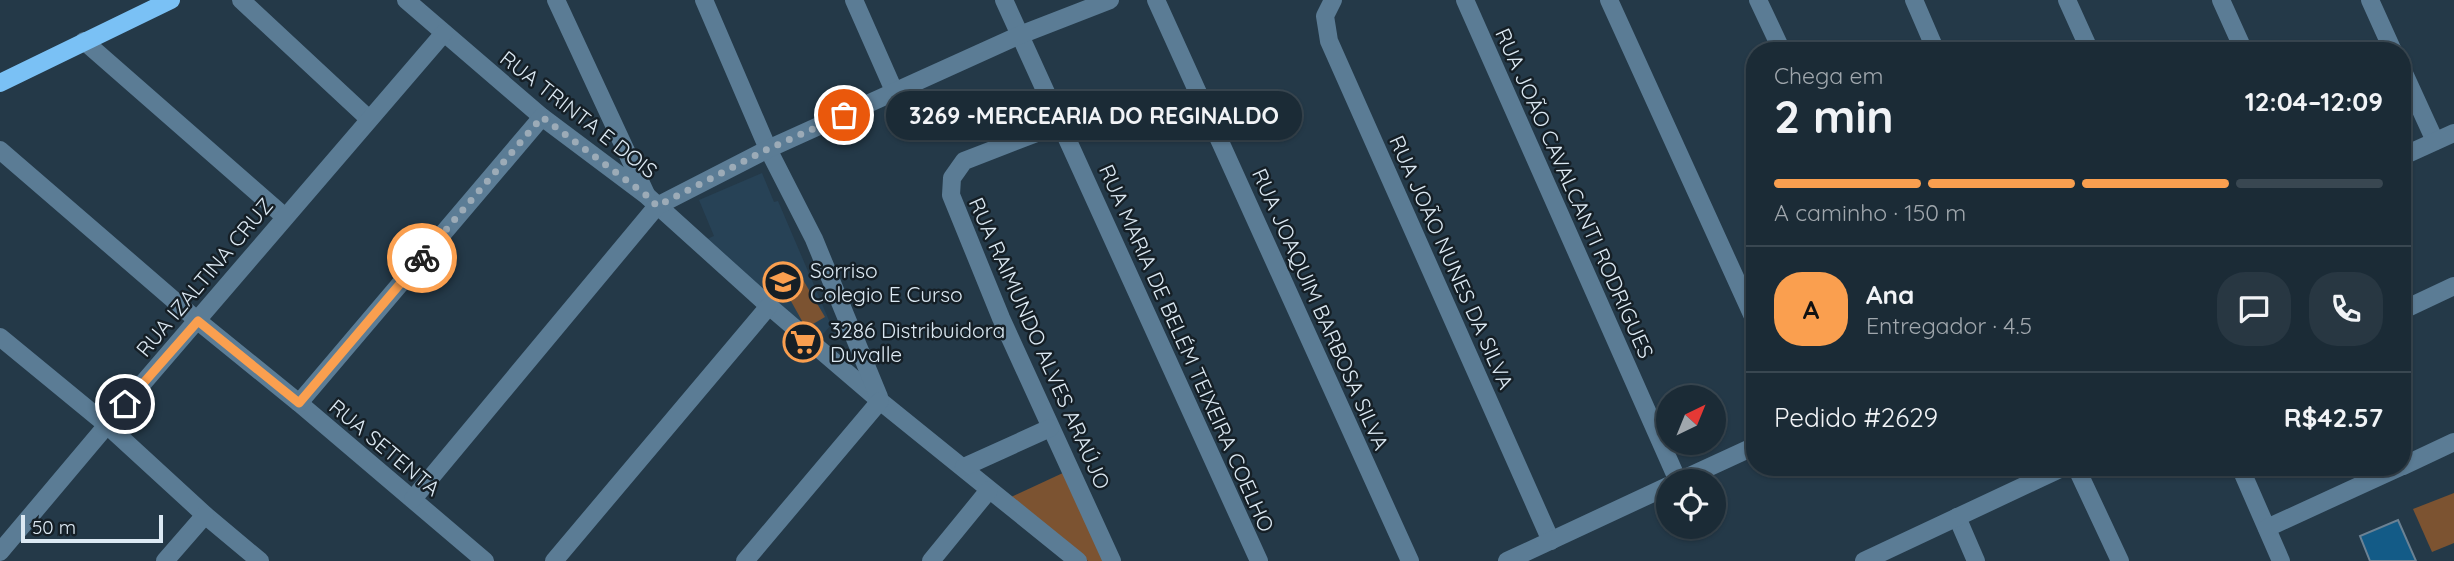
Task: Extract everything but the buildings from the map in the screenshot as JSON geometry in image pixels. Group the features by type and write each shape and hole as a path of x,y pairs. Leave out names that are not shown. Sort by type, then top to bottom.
{"main road":[{"path":"0,83 171,0"}],"street":[{"path":"241,0 369,119"},
{"name":"RUA TRINTA E DOIS","path":"405,0 542,117 652,201 880,401 1078,561"},
{"path":"556,0 652,201"},
{"path":"704,0 768,149 814,239 880,401 745,561"},
{"path":"854,0 895,93"},
{"name":"RUA MARIA DE BELÉM TEIXEIRA COELHO","path":"1004,0 1259,561"},
{"path":"413,499 652,201 1020,36 1110,0"},
{"name":"RUA JOAQUIM BARBOSA SILVA","path":"1156,0 1410,561"},
{"name":"RUA JOÃO NUNES DA SILVA","path":"1333,0 1325,16 1329,41 1551,541"},
{"name":"RUA JOÃO CAVALCANTI RODRIGUES","path":"1465,0 1673,469"},
{"path":"1609,0 1746,301"},
{"path":"1758,0 1778,42"},
{"path":"1913,0 1932,42"},
{"path":"2067,0 2086,42"},
{"path":"2221,0 2240,42"},
{"path":"2370,0 2389,42"},
{"name":"RUA IZALTINA CRUZ","path":"0,552 444,33"},
{"path":"84,41 285,217"},
{"path":"2411,88 2435,141"},
{"path":"299,403 542,117"},
{"name":"RUA RAIMUNDO ALVES ARAÚJO","path":"1060,124 964,161 957,169 950,186 951,195 1050,428 1112,561"},
{"path":"2411,152 2454,133"},
{"name":"RUA SETENTA","path":"0,150 198,321 485,561"},
{"path":"2411,306 2454,286"},
{"path":"554,561 769,306"},
{"path":"0,337 107,425 205,515 260,561"},
{"path":"964,467 1050,428"},
{"path":"2411,462 2454,442"},
{"path":"1704,469 1746,450"},
{"path":"1864,561 2045,476"},
{"path":"2080,476 2120,561"},
{"path":"2244,476 2281,561"},
{"path":"2267,528 2381,476"},
{"path":"931,561 989,490"},
{"path":"1507,561 1656,492"},
{"path":"165,561 205,515"},
{"path":"1957,517 1976,561"},
{"path":"0,524 14,536"}],"shaded area":[{"name":"Sorriso Colegio E Curso","path":"762,173 774,202 778,201 831,325 817,341 705,240 714,236 699,200"},
{"path":"796,268 825,317 806,328 778,278"},
{"path":"1065,472 1106,561 1088,561 1009,498"},
{"path":"2454,493 2454,543 2432,552 2413,509"}],"way so far":[{"path":"422,258 542,117 657,206 768,149 844,115"}],"place":[{"name":"3269 -MERCEARIA DO REGINALDO","path":"844,115"},
{"name":"Sorriso Colegio E Curso","path":"783,282"},
{"name":"3286 Distribuidora Duvalle","path":"803,342"}],"route":[{"path":"125,404 198,321 299,403 422,258"}]}
